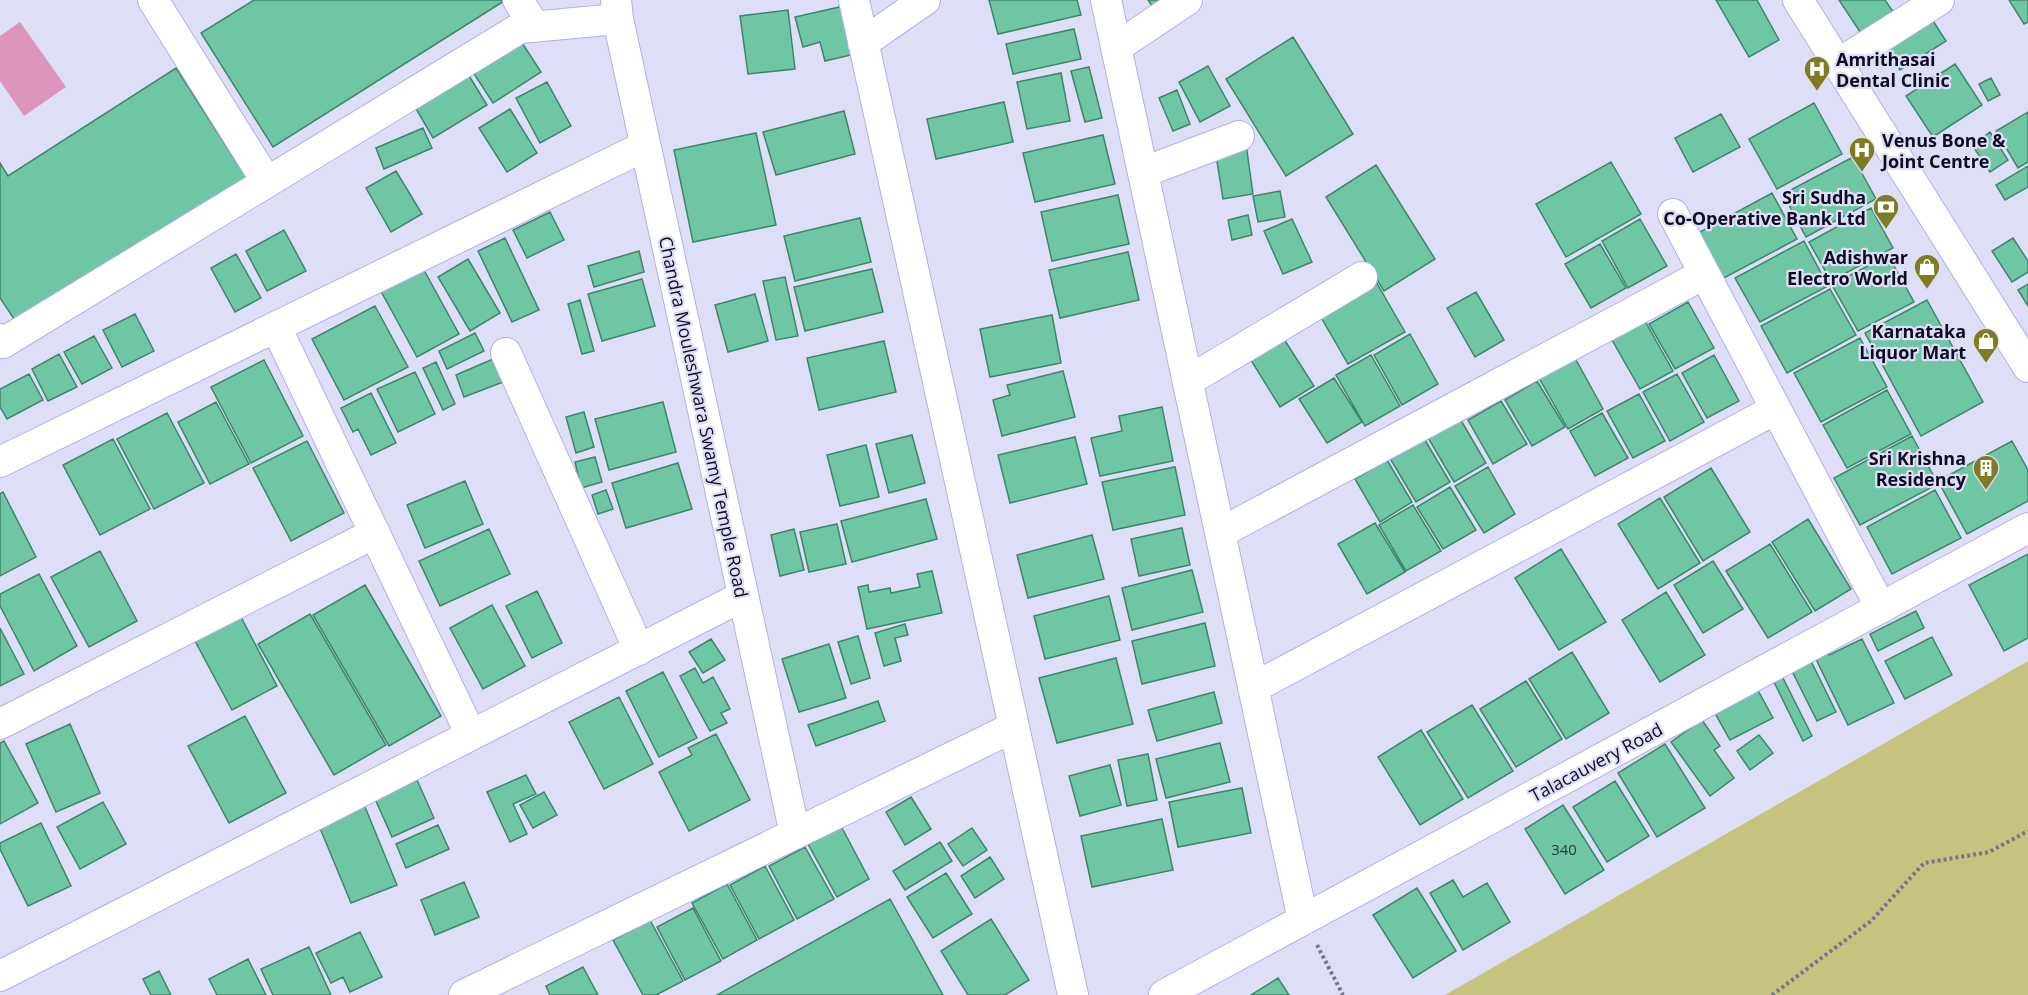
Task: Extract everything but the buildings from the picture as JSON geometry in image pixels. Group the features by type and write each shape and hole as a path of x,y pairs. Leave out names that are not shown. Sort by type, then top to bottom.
{"street":[{"path":"153,0 267,182"},
{"path":"518,0 535,27"},
{"path":"854,0 1073,995"},
{"path":"863,42 925,0"},
{"path":"1106,0 1303,920"},
{"path":"1117,48 1187,0"},
{"path":"1798,0 2028,367"},
{"path":"1838,64 1939,0"},
{"path":"0,339 3,344 520,28 617,10"},
{"name":"Chandra Mouleshwara Swamy Temple Road","path":"617,10 795,834"},
{"path":"1144,172 1239,136"},
{"path":"3,455 276,327 645,146"},
{"path":"1673,214 1881,608"},
{"path":"1220,533 1704,274"},
{"path":"1188,381 1362,277"},
{"path":"276,327 471,735"},
{"path":"506,354 639,650"},
{"path":"1253,688 1776,409"},
{"name":"Talacauvery Road","path":"1164,995 2028,528"},
{"path":"0,724 375,533"},
{"path":"0,976 743,596"},
{"path":"464,995 1014,727"}],"path":[{"path":"1772,995 1871,921 1924,863 1989,852 2028,831"},
{"path":"1303,920 1344,995"}],"shaded area":[{"path":"20,22 66,87 24,116 0,81 0,36"},
{"path":"2028,661 2028,995 1445,995"}],"place":[{"name":"Amrithasai Dental Clinic","path":"1817,92"},
{"name":"Venus Bone & Joint Centre","path":"1862,173"},
{"name":"Sri Sudha Co-Operative Bank Ltd","path":"1886,230"},
{"name":"Adishwar Electro World","path":"1927,290"},
{"name":"Karnataka Liquor Mart","path":"1986,364"},
{"name":"Sri Krishna Residency","path":"1986,491"}]}
